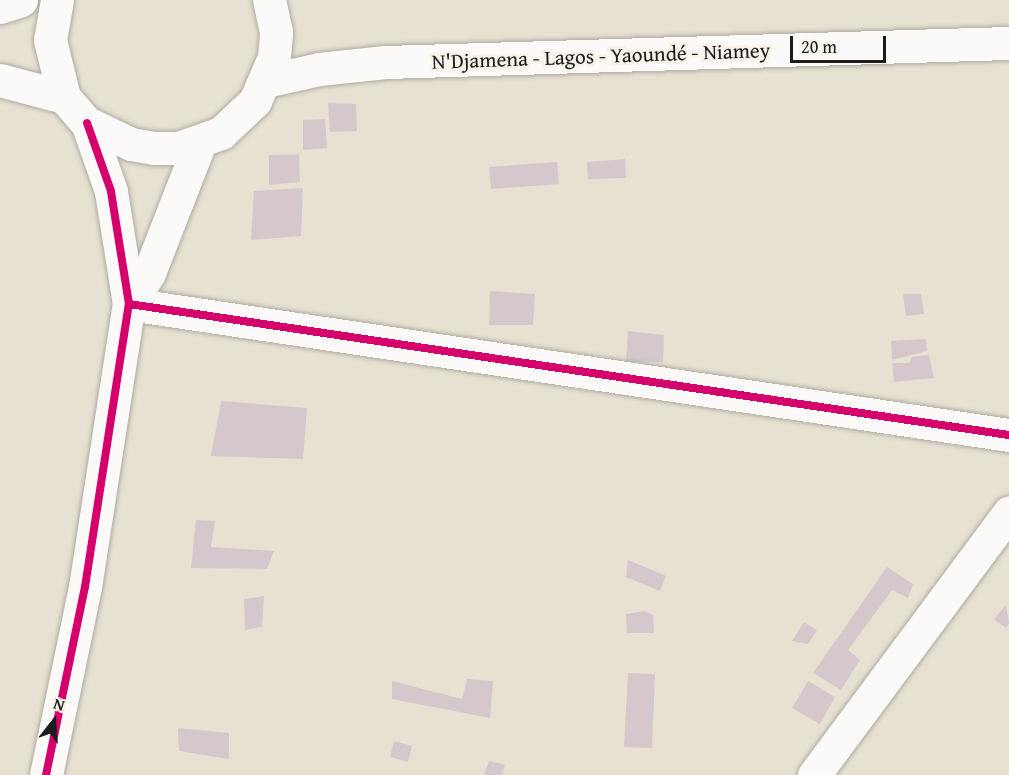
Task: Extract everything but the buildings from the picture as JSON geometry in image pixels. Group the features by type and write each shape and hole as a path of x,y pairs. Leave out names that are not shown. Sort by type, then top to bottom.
{"main road":[{"path":"0,7 21,0"},
{"path":"46,775 85,587 129,304 111,191 87,123 64,97 50,40 57,0"},
{"path":"87,123 131,144 154,148 200,142 221,133 240,119 266,81 276,32 269,0"},
{"name":"N'Djamena - Lagos - Yaoundé - Niamey","path":"266,81 319,69 386,62 1009,43"},
{"path":"0,81 64,97"},
{"path":"129,304 149,273 200,142"},
{"path":"129,304 1009,435"},
{"path":"814,775 1009,512"}],"cycle path":[{"path":"46,775 85,587 129,304 111,191 87,123"},
{"path":"129,304 1009,435"}]}
